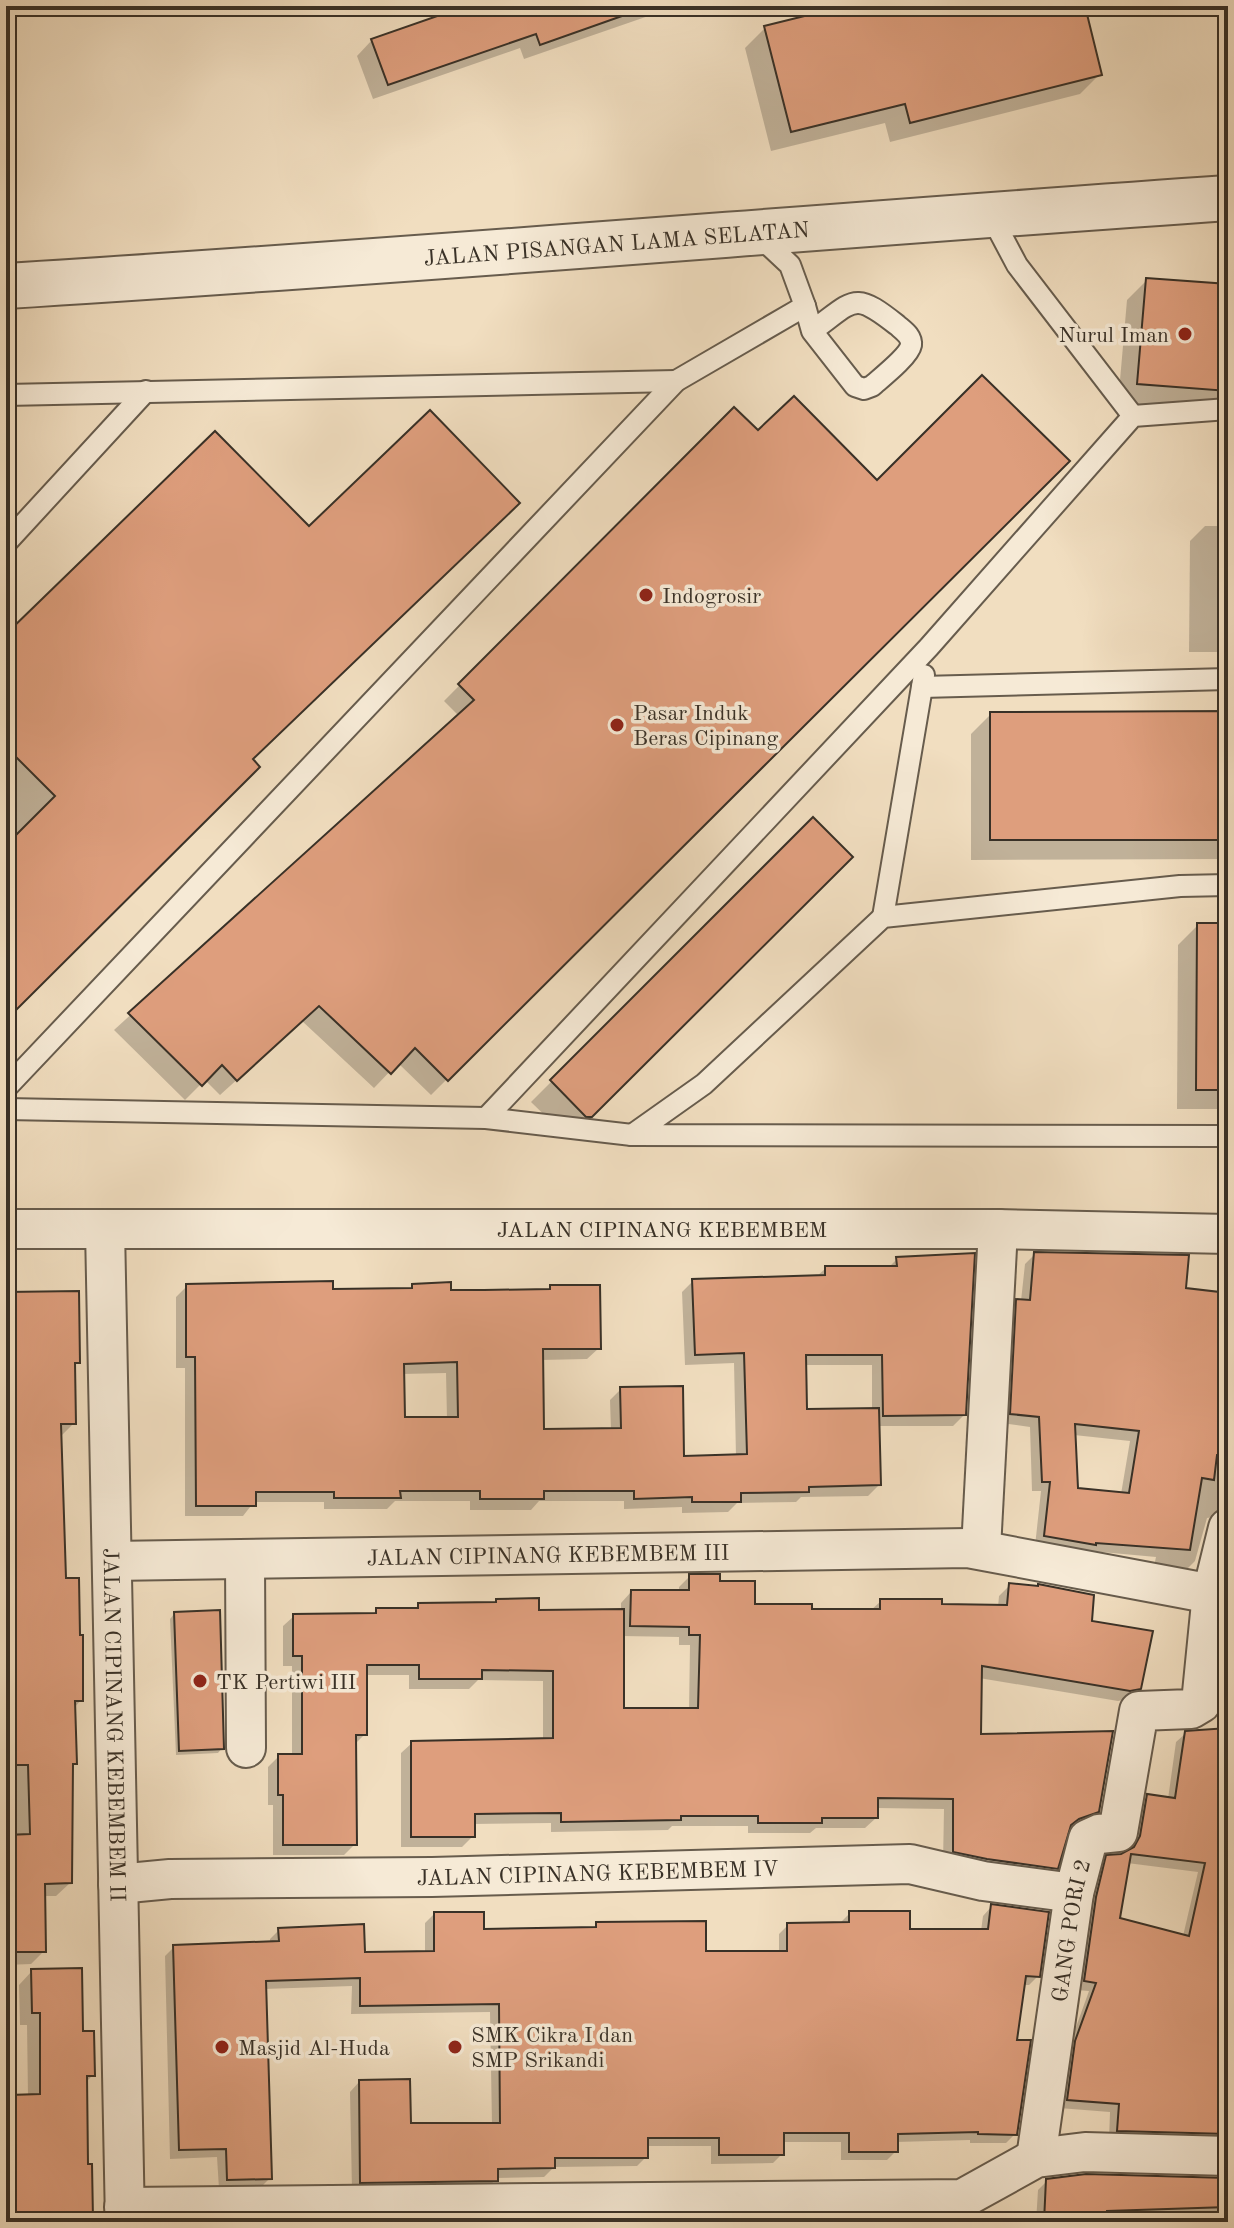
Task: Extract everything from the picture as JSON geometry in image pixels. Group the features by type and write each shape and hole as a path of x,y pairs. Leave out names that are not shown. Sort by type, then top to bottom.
{"street":[{"name":"JALAN PISANGAN LAMA SELATAN","path":"6,286 337,266 755,231 1228,198"},
{"name":"JALAN CIPINANG KEBEMBEM","path":"6,1229 998,1229 1228,1234"},
{"name":"JALAN CIPINANG KEBEMBEM II","path":"105,1229 124,2215"},
{"path":"981,1549 998,1229"},
{"path":"1220,1595 1228,1528"},
{"name":"JALAN CIPINANG KEBEMBEM III","path":"112,1561 981,1549 1220,1595"},
{"path":"245,1560 246,1748"},
{"name":"GANG PORI 2","path":"1036,2158 1074,1893 1088,1839 1118,1832 1139,1711 1191,1709 1201,1703 1220,1595"},
{"name":"JALAN CIPINANG KEBEMBEM IV","path":"118,1884 170,1879 432,1877 910,1864 983,1881 1074,1893"},
{"path":"124,2215 962,2211 1036,2158 1085,2152 1228,2156"}],"lane":[{"path":"990,214 1017,265 1133,416"},
{"path":"755,231 790,265 812,331 855,386 864,389 872,386 908,352 911,343 909,335 869,303 851,303 812,331"},
{"path":"6,1088 676,381 805,306"},
{"path":"6,395 676,381"},
{"path":"6,543 146,391"},
{"path":"486,1118 929,647 1133,416 1228,409"},
{"path":"883,917 929,647"},
{"path":"922,687 1228,679"},
{"path":"632,1135 704,1084 883,917 1180,886 1228,885"},
{"path":"6,1109 486,1118 632,1135 1228,1136"}],"building":[{"path":"466,6 639,6 639,10 540,45 536,34 388,85 371,39"},
{"path":"845,6 1085,6 1102,75 910,123 905,104 791,132 764,26"},
{"name":"Nurul Iman","path":"1146,278 1228,284 1228,391 1137,384"},
{"path":"982,375 1070,461 448,1081 415,1048 391,1074 319,1006 237,1081 222,1065 202,1086 128,1013 474,700 458,684 734,407 758,430 794,396 877,480"},
{"path":"430,410 520,503 253,759 260,767 6,1020 6,845 55,796 6,747 6,634 215,431 309,526"},
{"path":"1228,711 1228,840 990,840 990,712"},
{"path":"813,817 853,857 592,1117 586,1117 550,1080"},
{"path":"1197,923 1228,923 1228,1090 1196,1090"},
{"path":"1034,1252 1189,1255 1186,1288 1228,1293 1228,1456 1217,1455 1214,1480 1202,1478 1190,1550 1096,1545 1044,1536 1050,1482 1042,1482 1039,1417 1010,1414 1016,1299 1030,1300","holes":["1075,1424 1139,1431 1129,1493 1078,1488"]},
{"path":"975,1253 966,1415 883,1416 882,1355 806,1355 807,1409 879,1408 881,1485 809,1487 809,1492 741,1493 741,1502 692,1502 692,1497 634,1499 634,1491 544,1491 544,1499 480,1499 480,1491 400,1491 401,1498 334,1498 334,1492 256,1492 256,1506 196,1506 195,1357 186,1357 186,1284 333,1281 333,1289 412,1288 412,1284 451,1282 451,1290 600,1285 601,1349 543,1349 544,1429 621,1428 620,1387 683,1386 684,1456 747,1454 744,1353 695,1355 692,1279 825,1275 825,1266 897,1266 896,1257","holes":["457,1362 458,1417 405,1417 404,1364"]},
{"path":"79,1291 80,1363 75,1363 76,1424 61,1424 66,1578 79,1578 80,1635 83,1635 83,1701 75,1701 77,1764 73,1764 72,1883 45,1884 46,1952 6,1952 6,1835 30,1834 28,1765 6,1765 6,1292"},
{"path":"689,1574 720,1574 720,1581 755,1581 755,1604 812,1604 812,1609 880,1609 880,1599 942,1599 942,1604 1007,1605 1009,1583 1038,1584 1094,1595 1092,1621 1153,1631 1141,1689 1130,1691 982,1666 981,1734 1113,1731 1099,1812 1071,1825 1058,1869 953,1852 953,1799 878,1798 878,1818 822,1818 822,1823 758,1823 758,1816 561,1822 561,1813 475,1814 475,1837 411,1837 411,1741 553,1738 553,1671 482,1670 482,1679 419,1679 419,1665 367,1665 367,1735 356,1735 357,1845 283,1845 283,1795 278,1795 278,1754 302,1754 302,1656 293,1656 293,1614 376,1613 376,1608 418,1608 418,1603 539,1598 539,1610 624,1609 624,1708 698,1708 700,1635 689,1635 689,1627 630,1626 631,1590 689,1590"},
{"name":"TK Pertiwi III","path":"220,1610 224,1749 179,1751 174,1612"},
{"path":"1228,1728 1228,2134 1117,2131 1119,2104 1067,2100 1075,2041 1096,1983 1084,1981 1096,1897 1106,1855 1121,1854 1134,1847 1140,1836 1147,1794 1175,1798 1185,1731","holes":["1131,1854 1205,1863 1189,1936 1120,1918"]},
{"path":"991,1904 1049,1912 1040,1977 1026,1976 1017,2040 1031,2040 1017,2135 978,2132 898,2134 898,2152 849,2152 849,2133 784,2133 784,2155 719,2155 719,2138 648,2138 648,2158 555,2158 555,2168 498,2169 498,2181 360,2183 359,2080 410,2079 411,2123 500,2123 499,2004 360,2006 360,1978 266,1981 272,2179 227,2180 226,2149 179,2150 173,1945 279,1941 278,1928 364,1924 365,1952 434,1951 434,1912 484,1912 484,1929 596,1927 596,1922 706,1921 706,1951 787,1951 787,1923 849,1922 849,1911 910,1911 910,1929 988,1929"},
{"path":"82,1968 83,2031 94,2031 95,2076 87,2076 88,2164 92,2164 93,2219 6,2220 6,2165 10,2165 9,2095 40,2094 40,2013 32,2013 31,1969"},
{"path":"1086,2174 1228,2178 1228,2207 1107,2211 1106,2222 1044,2222 1046,2179"}],"place":[{"name":"Nurul Iman","path":"1185,334"},
{"name":"Indogrosir","path":"646,595"},
{"name":"Pasar Induk Beras Cipinang","path":"617,725"},
{"name":"TK Pertiwi III","path":"200,1681"},
{"name":"Masjid Al-Huda","path":"222,2047"},
{"name":"SMK Cikra I dan SMP Srikandi","path":"455,2047"}]}
